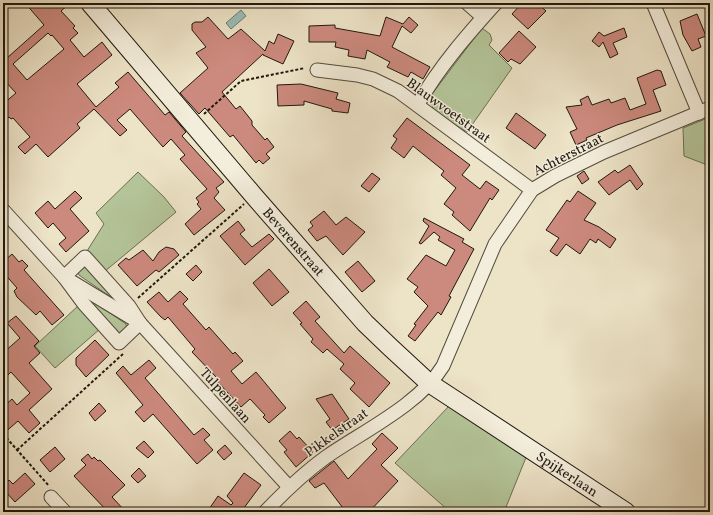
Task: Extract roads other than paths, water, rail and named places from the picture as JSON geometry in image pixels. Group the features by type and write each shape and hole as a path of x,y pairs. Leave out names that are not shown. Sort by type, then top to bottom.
{"street":[{"name":"Beverenstraat","path":"90,3 254,196 365,323 429,382 528,448"},
{"path":"467,3 483,17"},
{"path":"418,104 427,88 483,17 496,3"},
{"path":"652,3 704,111"},
{"name":"Blauwvoetstraat","path":"317,70 358,74 373,79 398,91 418,104 532,190"},
{"name":"Achterstraat","path":"429,382 436,376 443,366 495,244 532,190 555,176 604,152 704,111"},
{"name":"Tulpenlaan","path":"3,210 64,277 84,304 119,343 140,323"},
{"name":"Tulpenlaan","path":"64,277 85,257 129,306 140,323 289,487"},
{"name":"Tulpenlaan","path":"64,277 140,323"},
{"name":"Pikkelstraat","path":"265,512 289,487 326,457 412,398 429,382"},
{"name":"Spijkerlaan","path":"528,448 626,512"},
{"path":"51,497 65,512"}],"water":[{"path":"241,10 246,16 231,29 226,23"}]}
